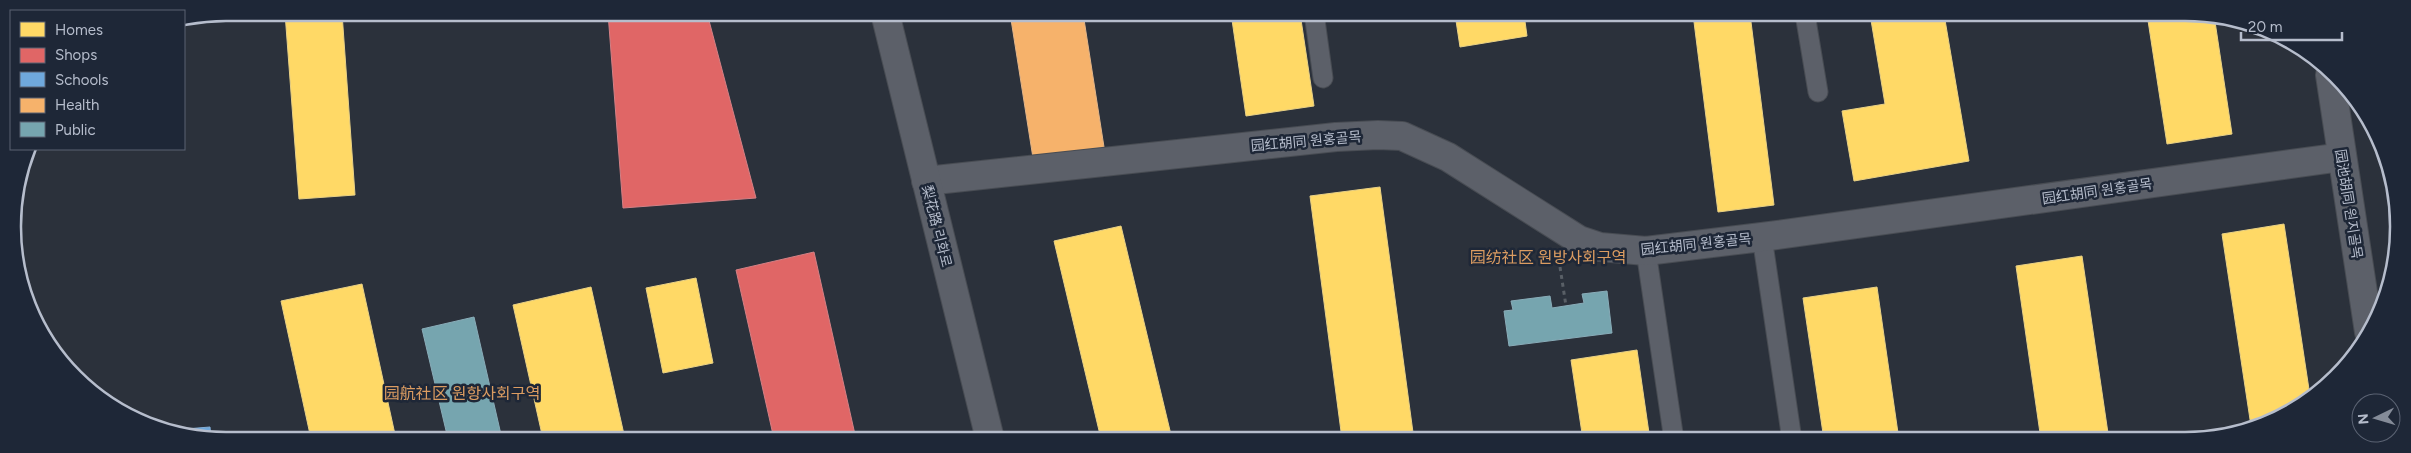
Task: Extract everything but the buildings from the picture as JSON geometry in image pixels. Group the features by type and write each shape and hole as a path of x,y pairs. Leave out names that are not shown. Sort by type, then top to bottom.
{"street":[{"name":"梨花路 리화로","path":"887,21 988,432"},
{"name":"园池胡同 원지골목","path":"2331,82 2366,321"},
{"name":"园红胡同 원홍골목","path":"926,181 1336,137 1402,136 1448,157 1579,240 1600,247 1646,251 1762,237 2342,157"}],"lane":[{"path":"1315,21 1323,78"},
{"path":"1806,21 1818,92"},
{"path":"1762,237 1791,432"},
{"path":"1646,251 1673,432"}],"district":[{"name":"园纺社区 원방사회구역","path":"1548,257"},
{"name":"园航社区 원항사회구역","path":"462,393"}]}
